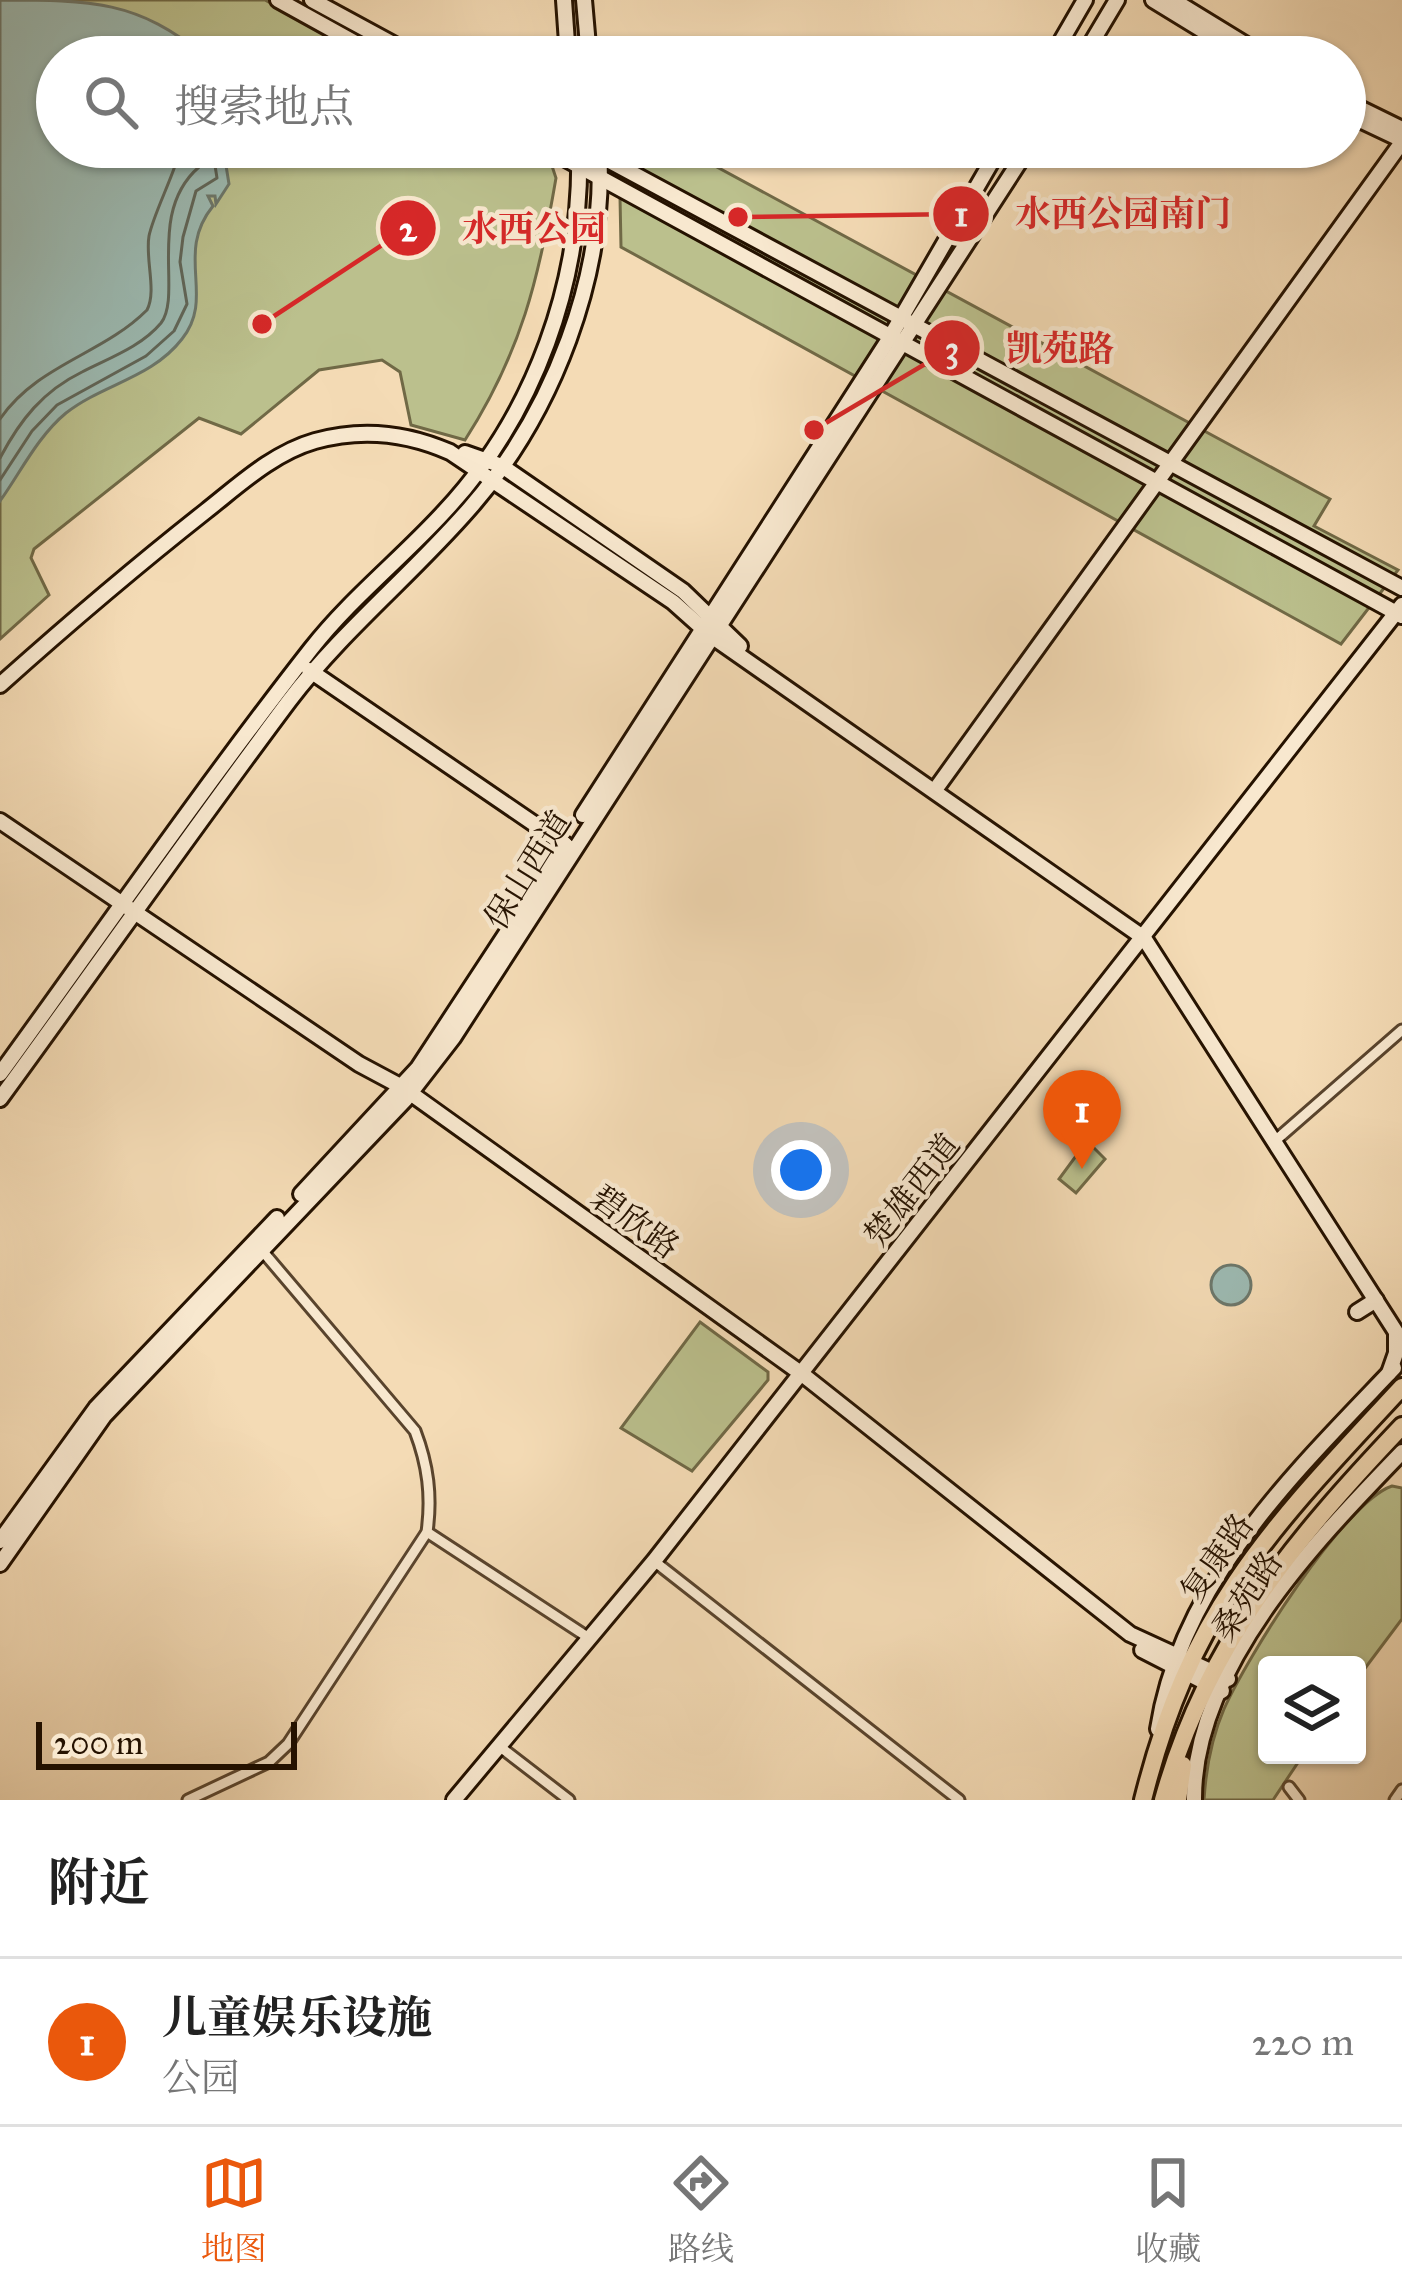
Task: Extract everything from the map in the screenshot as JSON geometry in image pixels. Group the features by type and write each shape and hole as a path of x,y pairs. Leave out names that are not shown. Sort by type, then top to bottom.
{"highway":[{"name":"复康路","path":"1140,1800 1217,1606 1257,1547 1395,1380"},
{"name":"复康路","path":"1163,1800 1188,1736 1194,1669 1277,1564 1402,1426"},
{"path":"1178,1800 1188,1736"}],"main road":[{"path":"278,0 343,36"},
{"path":"312,0 378,36"},
{"path":"563,0 566,36"},
{"path":"584,0 587,36"},
{"path":"1064,36 1085,0"},
{"path":"1096,36 1117,0"},
{"path":"1153,0 1212,36"},
{"path":"1173,0 1232,36"},
{"path":"1366,111 1402,129"},
{"path":"937,787 1402,141 1366,123"},
{"path":"0,1074 306,668 482,465 529,386 554,323 571,256 580,168"},
{"path":"306,668 498,472 547,392 575,318 592,168"},
{"path":"607,168 630,194 1400,611"},
{"path":"623,168 1402,588"},
{"name":"保山西道","path":"909,320 989,168"},
{"name":"保山西道","path":"0,1541 96,1408 383,1116 411,1099 422,1070 875,374 893,339 1014,168"},
{"path":"862,296 893,339"},
{"path":"850,315 871,342 875,374"},
{"path":"0,681 214,498 293,445 330,433 392,429 498,472 674,602 1146,934 1402,1329"},
{"name":"楚雄西道","path":"454,1800 653,1562 1400,611"},
{"path":"306,668 568,847"},
{"name":"碧欣路","path":"0,824 411,1099 800,1377 1194,1669"},
{"path":"0,1099 127,911"},
{"path":"383,1116 405,1108 421,1090 422,1070"},
{"path":"1279,1138 1397,1336 1395,1380"},
{"name":"保山西道","path":"0,1564 104,1416 257,1245"},
{"path":"1357,1312 1376,1300"},
{"name":"桑苑路","path":"1194,1800 1201,1749 1190,1623 1257,1519 1395,1380 1402,1360"},
{"name":"碧欣路","path":"800,1377 1141,1640 1194,1669"},
{"name":"桑苑路","path":"1194,1669 1248,1640 1307,1553 1399,1461"},
{"path":"1141,1640 1171,1638 1190,1623"}],"street":[{"path":"1279,1138 1402,1030"},
{"path":"188,1800 269,1762 288,1744 427,1532 430,1486 415,1431 257,1245"},
{"path":"427,1532 589,1638"},
{"path":"653,1562 959,1800"},
{"path":"499,1746 569,1800"},
{"path":"1289,1787 1299,1800"},
{"path":"1395,1800 1402,1790"}],"green space":[{"path":"0,0 265,0 330,36 36,36 36,168 553,168 556,178 525,314 500,376 465,440 411,425 400,372 382,360 319,370 241,434 199,418 34,549 31,558 49,595 0,639"},
{"path":"619,168 719,168 1330,499 1314,526 1398,570 1341,644 621,247"},
{"path":"1087,1141 1105,1159 1076,1193 1059,1179"},
{"path":"700,1322 768,1372 768,1380 692,1471 621,1428"},
{"path":"1392,1486 1402,1488 1402,1619 1366,1667 1366,1656 1258,1656 1258,1764 1297,1764 1273,1800 1204,1800 1216,1731 1253,1655 1323,1551 1372,1498"}],"water":[{"path":"0,0 112,7 178,36 36,36 36,168 226,168 229,184 216,204 215,196 208,196 213,206 196,241 196,307 182,339 142,372 66,413 38,444 0,501"},
{"path":"1231,1265 1245,1271 1251,1285 1245,1299 1231,1305 1217,1299 1211,1285 1217,1271"}],"place":[{"name":"水西公园南门","path":"738,217"},
{"name":"水西公园","path":"262,324"},
{"name":"凯苑路","path":"814,430"},
{"name":"儿童娱乐设施","path":"1082,1169"}]}
